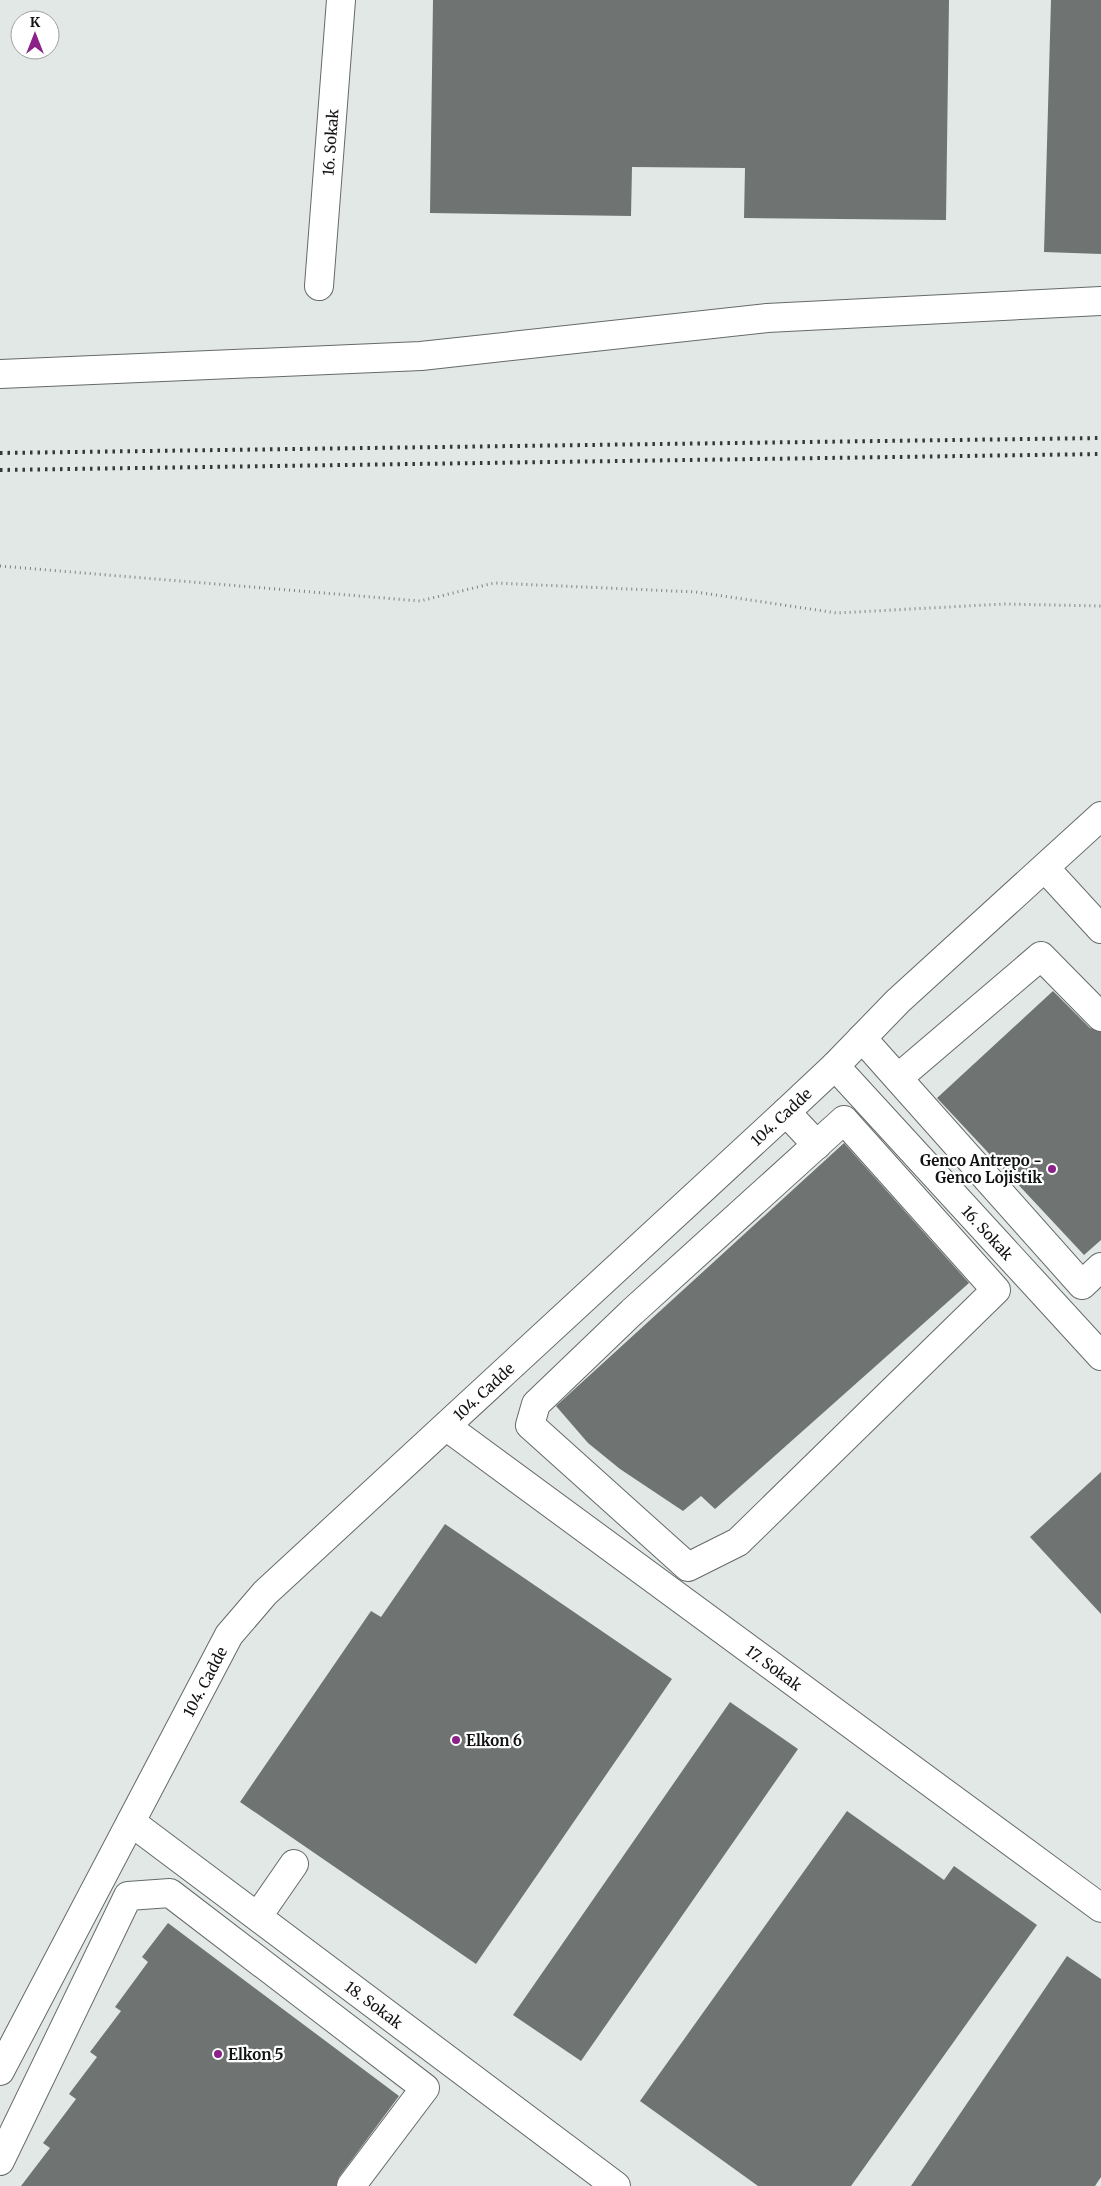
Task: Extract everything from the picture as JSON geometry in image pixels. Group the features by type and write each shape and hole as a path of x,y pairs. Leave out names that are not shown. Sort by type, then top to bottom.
{"street":[{"name":"16. Sokak","path":"318,286 341,0"},
{"path":"0,374 421,356 767,318 1101,301"},
{"name":"104. Cadde","path":"0,2071 229,1635 265,1593 786,1112 898,1001 1101,816"},
{"path":"1045,868 1101,930"},
{"path":"898,1078 1042,956 1101,1017"},
{"path":"862,1038 1082,1286 1101,1267"},
{"name":"16. Sokak","path":"834,1066 1101,1356"},
{"path":"786,1112 817,1145"},
{"path":"844,1120 996,1290 738,1542 688,1567 530,1425 536,1404 632,1312 844,1120"},
{"path":"604,1281 632,1312"},
{"name":"17. Sokak","path":"447,1427 1101,1908"},
{"name":"18. Sokak","path":"131,1822 616,2186"},
{"path":"252,1956 294,1864"},
{"path":"0,2161 128,1896 170,1893 425,2088 352,2186"}],"path":[{"path":"0,566 420,601 494,583 696,592 837,613 1004,604 1101,606"}],"building":[{"path":"433,0 949,0 946,220 744,218 745,168 632,167 631,216 430,213"},
{"path":"1051,0 1101,0 1101,254 1044,252"},
{"name":"Genco Antrepo - Genco Lojistik","path":"1053,991 1090,1028 1101,1032 1101,1240 1084,1255 937,1098"},
{"path":"844,1143 969,1283 715,1509 701,1496 683,1511 620,1469 588,1443 556,1406"},
{"path":"1101,1472 1101,1614 1030,1537"},
{"name":"Elkon 6","path":"445,1524 672,1679 476,1964 240,1802 371,1611 381,1617"},
{"path":"730,1702 798,1749 581,2061 513,2015"},
{"path":"847,1811 944,1880 954,1866 1037,1925 851,2186 758,2186 640,2101"},
{"name":"Elkon 5","path":"168,1923 399,2096 339,2177 336,2186 21,2186 50,2148 43,2143 76,2099 69,2094 97,2057 90,2052 121,2011 115,2007 148,1962 142,1957"},
{"path":"1067,1956 1101,1979 1101,2177 1095,2186 911,2186"}],"railway":[{"path":"0,453 1101,438"},
{"path":"0,470 1101,454"}],"place":[{"name":"Genco Antrepo - Genco Lojistik","path":"1052,1169"},
{"name":"Elkon 6","path":"456,1740"},
{"name":"Elkon 5","path":"218,2054"}]}
